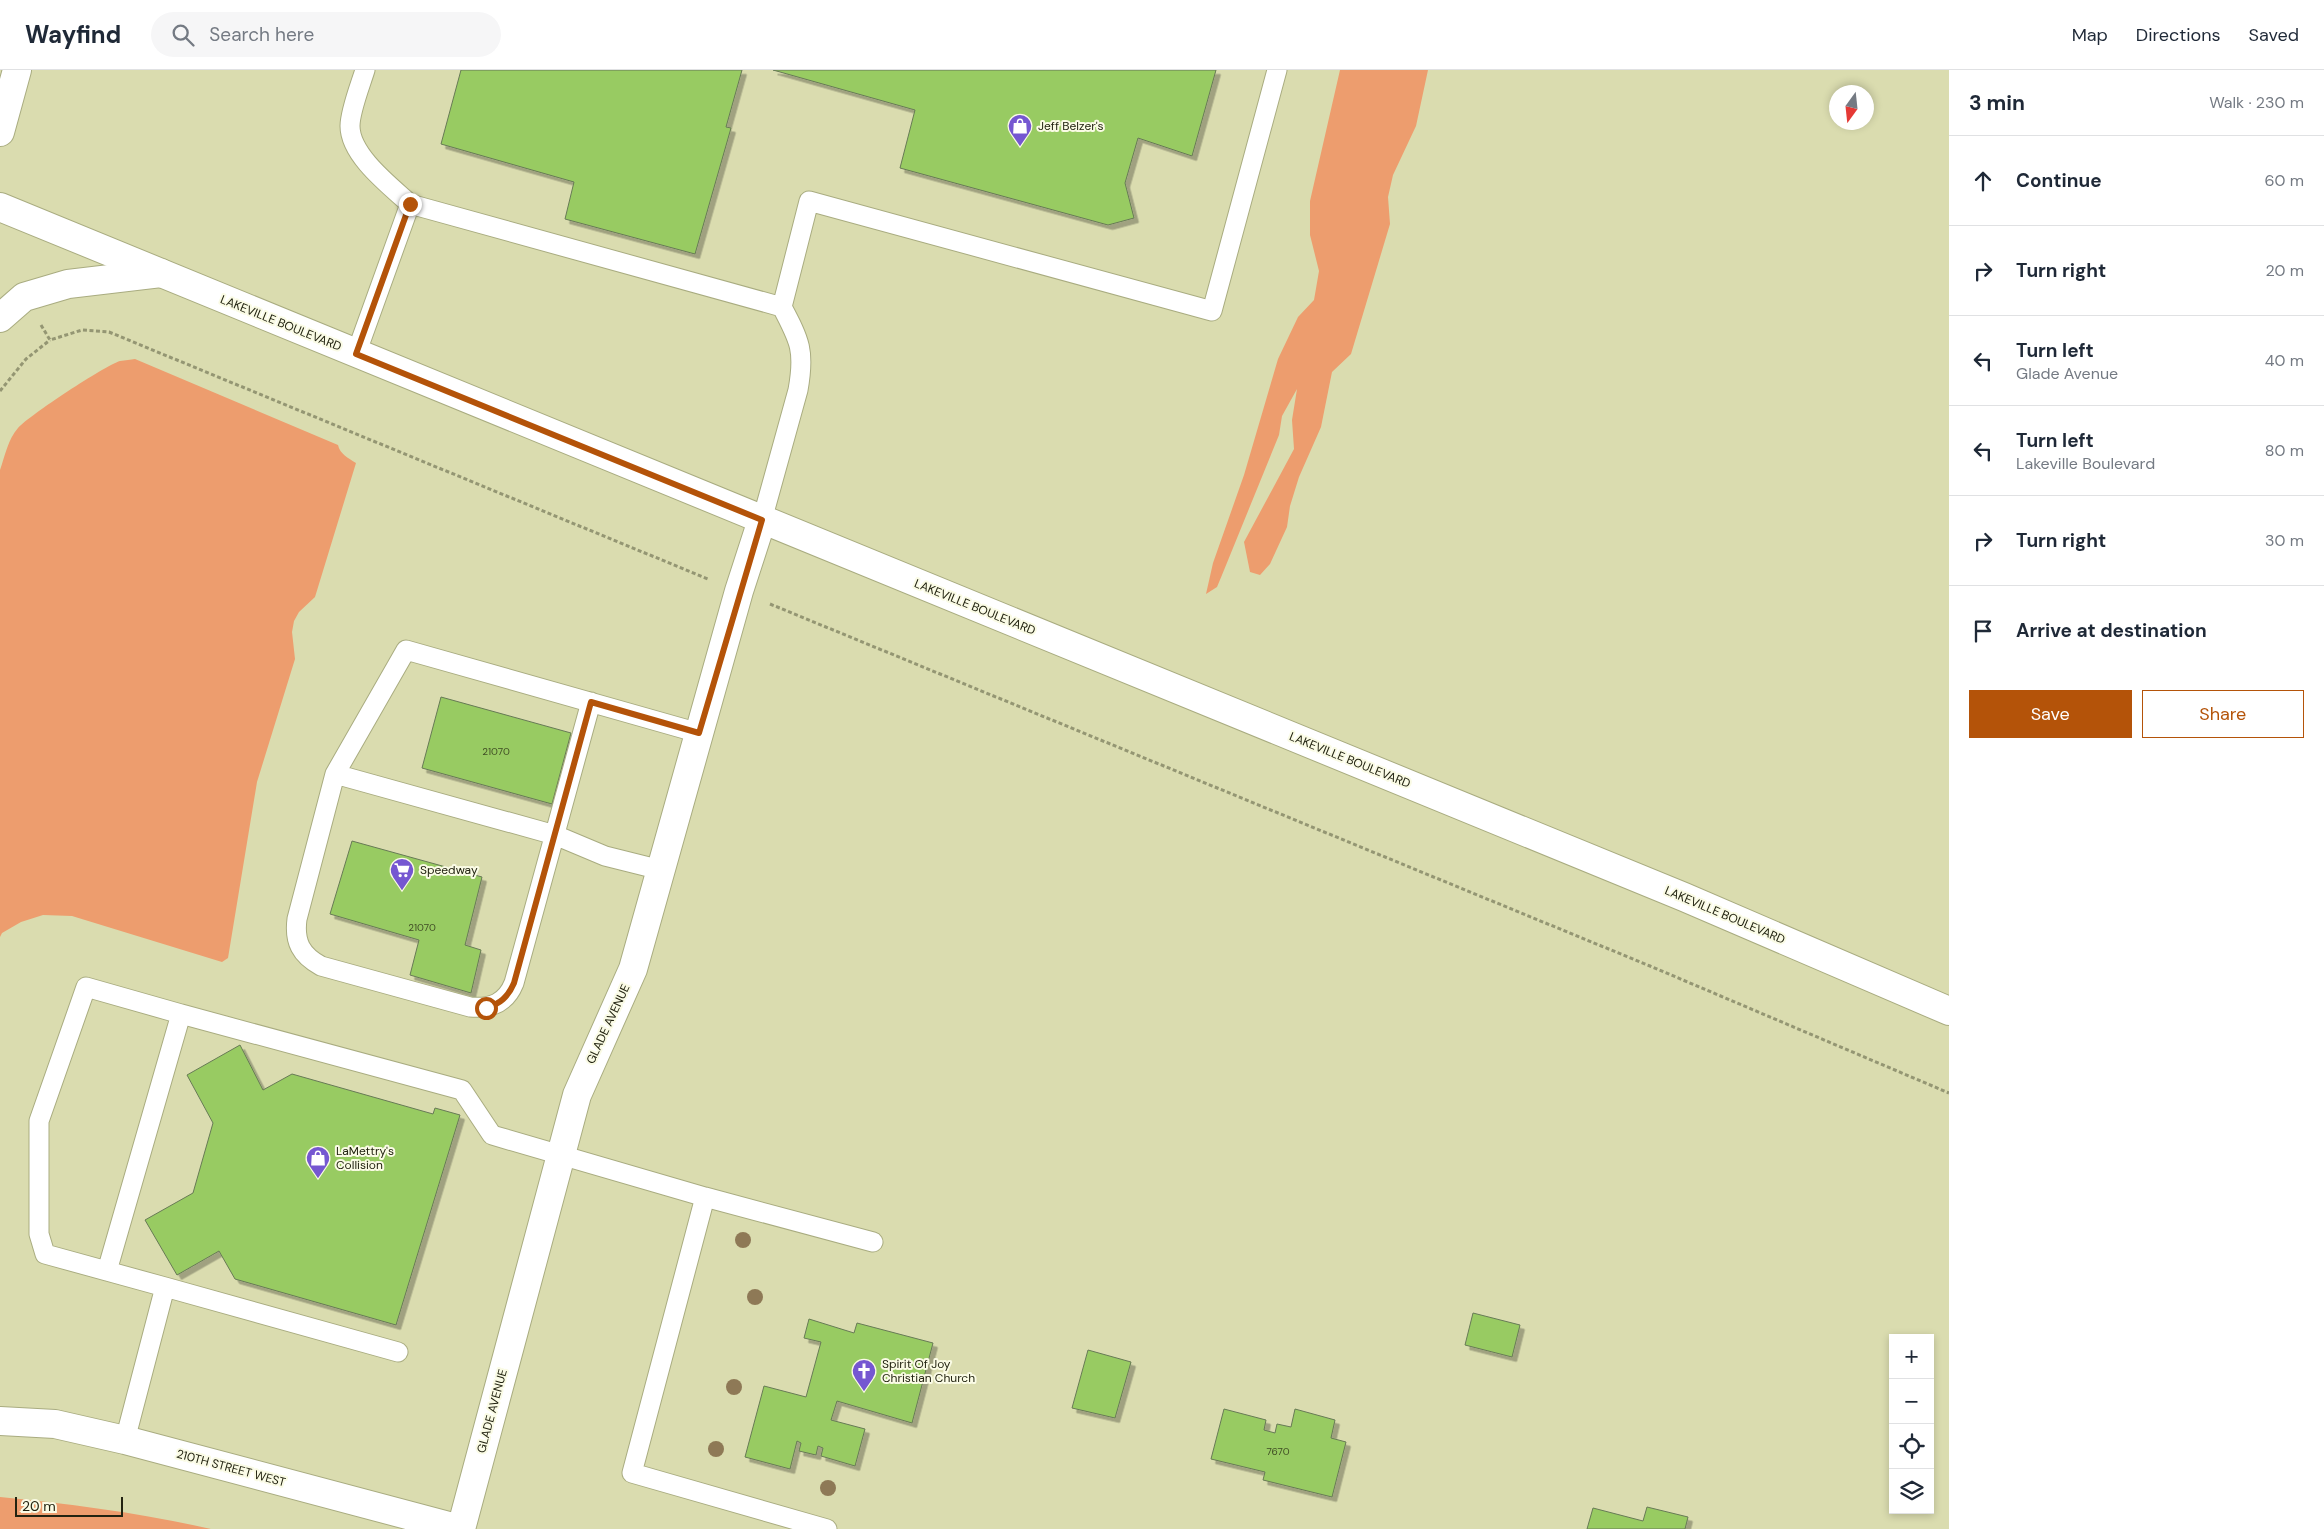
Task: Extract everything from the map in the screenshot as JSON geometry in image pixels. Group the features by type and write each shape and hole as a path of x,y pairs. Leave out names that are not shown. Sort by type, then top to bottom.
{"street":[{"path":"0,132 17,70"},
{"name":"LAKEVILLE BOULEVARD","path":"0,207 1684,897 1949,1011"},
{"path":"0,318 24,297 68,284 161,273"},
{"name":"GLADE AVENUE","path":"460,1529 560,1155 583,1077 633,969 739,591 762,520"},
{"name":"210TH STREET WEST","path":"0,1421 55,1424 125,1440 460,1529"}],"lane":[{"path":"365,70 350,125 352,142 371,167 410,204 782,307"},
{"path":"762,520 802,371 802,355 799,341 782,307 810,201 1212,311 1277,70"},
{"path":"356,354 410,204"},
{"path":"591,702 510,992 501,1002 486,1008 470,1008 321,966 312,961 298,945 295,934 297,919 335,774 406,650 591,702 699,733"},
{"path":"335,774 555,835 605,856 661,870"},
{"path":"398,1352 45,1254 39,1234 39,1121 86,987 462,1090 492,1135 705,1197 873,1242"},
{"path":"107,1272 181,1014"},
{"path":"705,1197 632,1474 827,1529"},
{"path":"125,1440 165,1287"}],"path":[{"path":"24,297 50,340"},
{"path":"0,390 26,359 50,340 82,330 109,332 1632,958 1949,1093"}],"shaded area":[{"path":"1340,70 1428,70 1416,126 1393,175 1388,197 1390,224 1351,354 1332,372 1321,427 1299,477 1290,506 1287,527 1270,564 1260,575 1250,572 1244,542 1294,449 1292,420 1297,389 1282,416 1279,435 1217,587 1206,594 1213,563 1244,475 1278,359 1298,317 1314,300 1319,271 1310,235 1310,201"},
{"path":"135,359 338,445 342,453 356,463 315,597 299,612 294,621 292,632 295,659 257,782 228,958 222,962 72,916 43,915 21,922 2,933 0,937 0,470 12,437 25,422 51,402 99,372 120,361"},
{"path":"0,1497 106,1510 211,1529 0,1529"}],"building":[{"path":"461,70 742,70 726,127 731,128 695,254 565,219 574,182 441,144"},
{"name":"Jeff Belzer's","path":"773,70 1216,70 1192,156 1138,138 1125,183 1134,218 1108,225 900,168 915,110"},
{"path":"441,697 571,733 552,804 422,768"},
{"path":"352,841 482,877 465,945 481,950 471,993 410,975 419,940 330,914"},
{"name":"LaMettry's Collision","path":"240,1045 263,1090 292,1074 433,1114 435,1108 460,1115 396,1325 235,1279 219,1251 177,1275 145,1220 193,1193 213,1123 187,1075"},
{"path":"1473,1313 1520,1325 1512,1357 1465,1345"},
{"name":"Spirit Of Joy Christian Church","path":"809,1319 854,1333 857,1323 933,1343 912,1423 837,1401 831,1420 865,1429 855,1466 821,1456 823,1448 818,1446 816,1455 799,1451 801,1443 797,1441 790,1469 745,1457 764,1386 806,1397 821,1342 804,1338"},
{"path":"1088,1350 1131,1362 1115,1418 1072,1408"},
{"path":"1224,1409 1266,1420 1264,1430 1275,1433 1277,1424 1291,1427 1295,1409 1335,1420 1331,1438 1346,1442 1332,1497 1263,1480 1265,1472 1211,1459"},
{"path":"1647,1507 1688,1517 1685,1529 1587,1529 1593,1508 1643,1521"}],"place":[{"name":"Jeff Belzer's","path":"1020,147"},
{"name":"Speedway","path":"402,891"},
{"name":"LaMettry's Collision","path":"318,1179"},
{"name":"Spirit Of Joy Christian Church","path":"864,1392"}],"route":[{"path":"410,204 356,354 762,520 739,591 699,733 591,702 514,983 506,998 494,1006 486,1008"}]}
